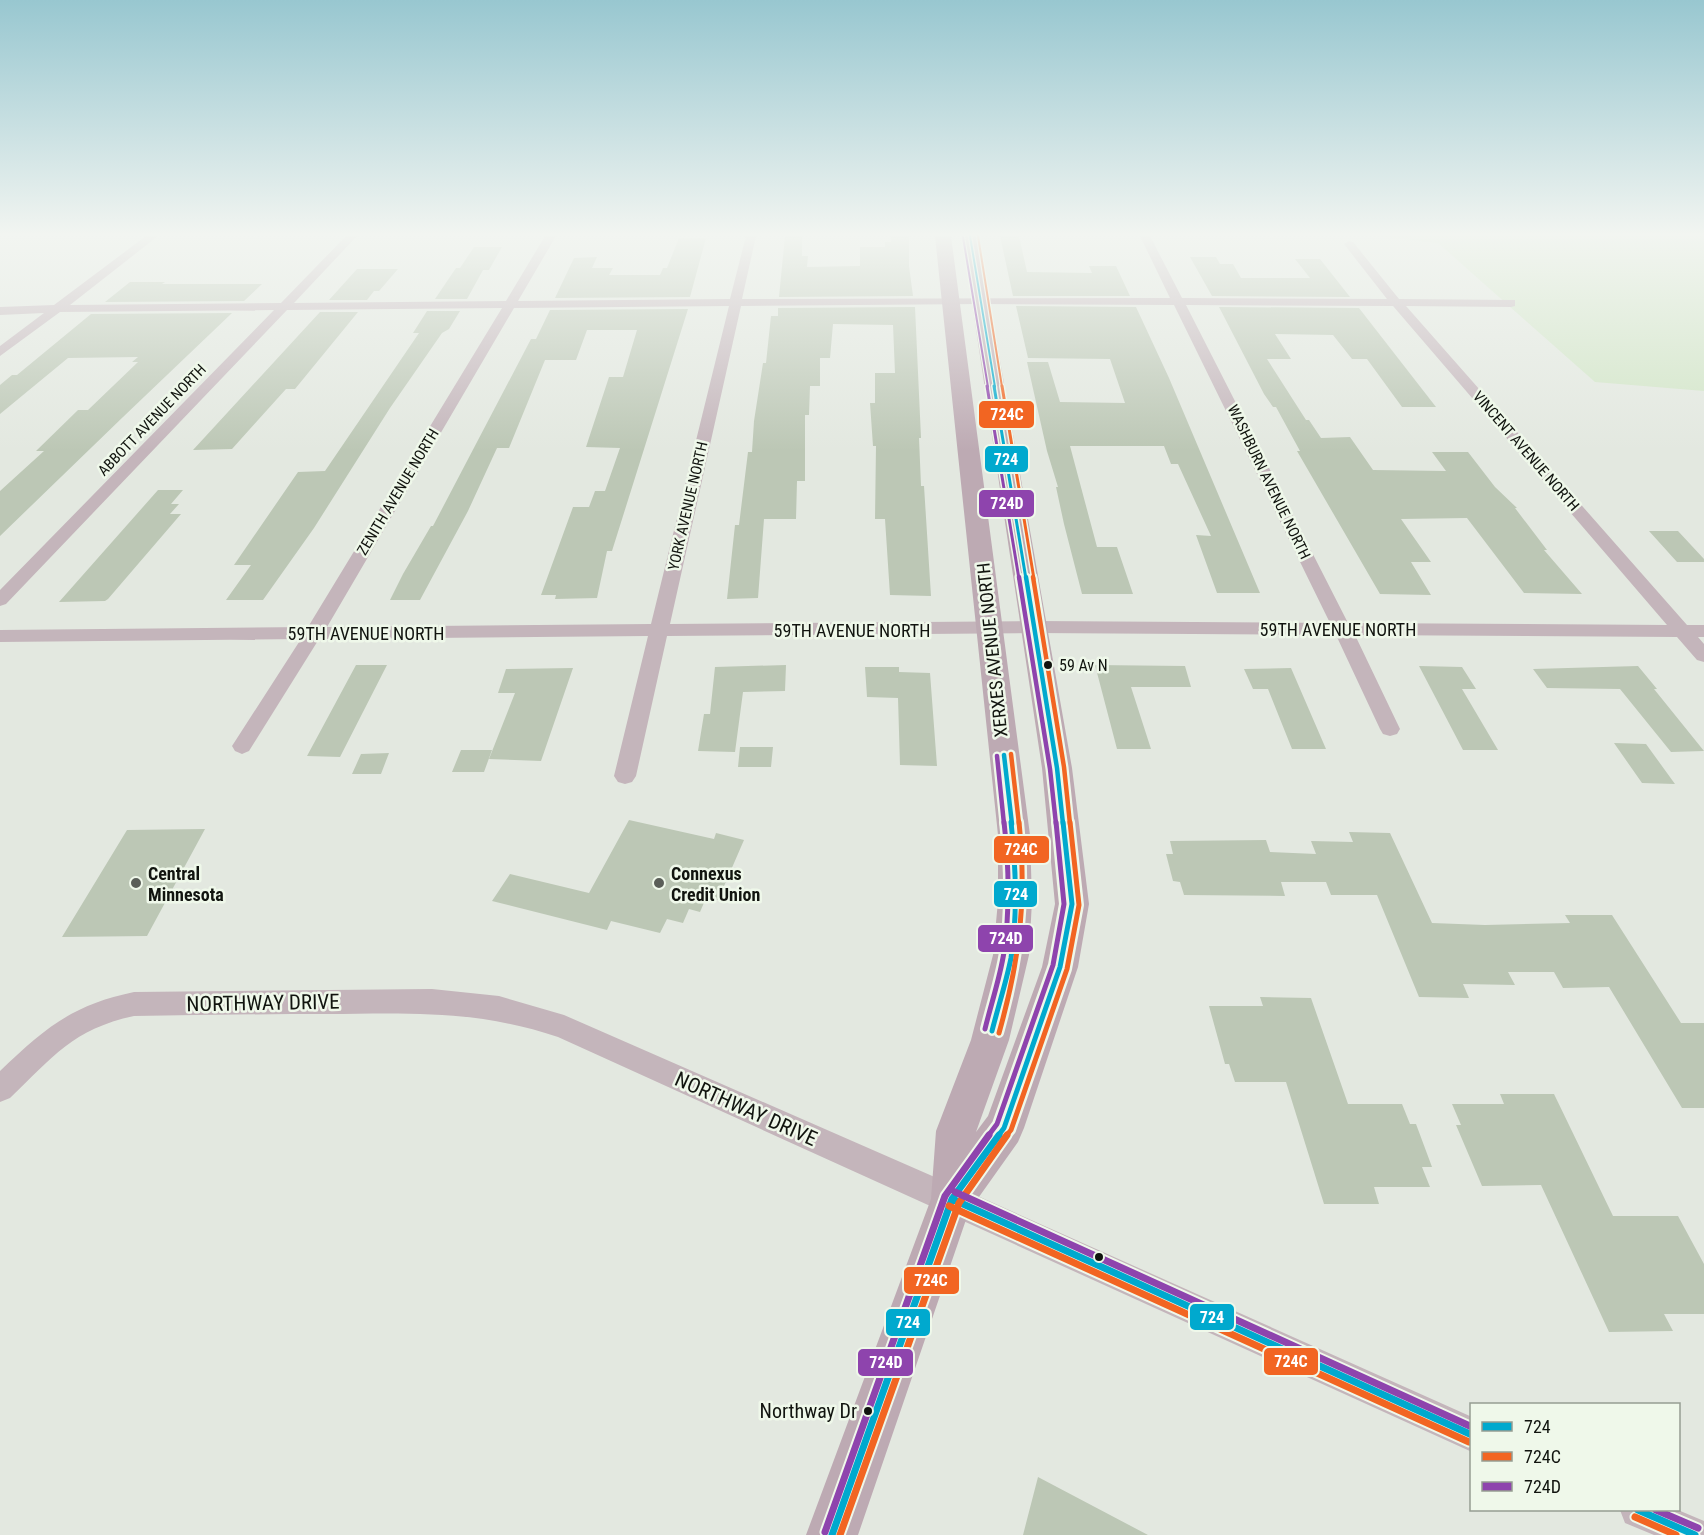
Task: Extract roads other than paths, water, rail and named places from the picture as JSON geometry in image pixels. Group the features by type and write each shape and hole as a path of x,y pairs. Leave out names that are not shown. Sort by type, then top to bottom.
{"street":[{"path":"0,352 59,308"},
{"path":"0,311 157,308"},
{"name":"ABBOTT AVENUE NORTH","path":"0,600 283,308"},
{"name":"ZENITH AVENUE NORTH","path":"242,746 314,633 508,308"},
{"name":"YORK AVENUE NORTH","path":"625,776 734,308"},
{"name":"XERXES AVENUE NORTH","path":"832,1535 952,1199 956,1131 990,1040 1011,955 1015,901 1014,835 952,308"},
{"name":"XERXES AVENUE NORTH","path":"952,1199 1004,1128 1060,967 1072,904 1066,837 1035,627 982,308"},
{"name":"WASHBURN AVENUE NORTH","path":"1183,308 1390,729"},
{"name":"VINCENT AVENUE NORTH","path":"1401,308 1704,656"},
{"name":"59TH AVENUE NORTH","path":"0,636 1035,627 1704,631"},
{"name":"NORTHWAY DRIVE","path":"0,1089 52,1041 78,1022 105,1010 134,1005 432,1001 477,1003 524,1012 564,1027 952,1199 1470,1434"},
{"path":"1642,1511 1695,1535"}],"place":[{"name":"59 Av N","path":"1048,665"},
{"name":"Central Minnesota","path":"136,883"},
{"name":"Connexus Credit Union","path":"659,883"},
{"name":"Northway Dr","path":"868,1411"}]}
